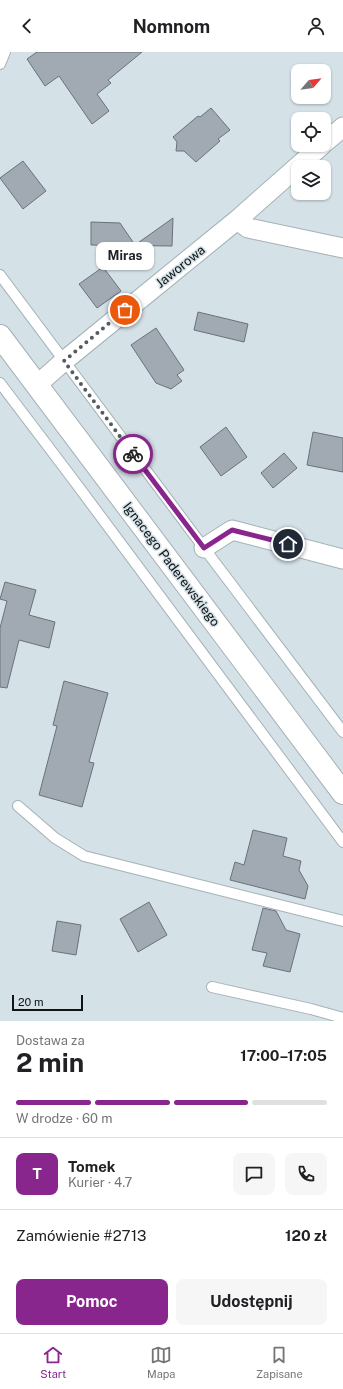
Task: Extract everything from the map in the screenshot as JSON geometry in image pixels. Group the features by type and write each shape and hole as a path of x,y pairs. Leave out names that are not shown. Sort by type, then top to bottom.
{"main road":[{"name":"Ignacego Paderewskiego","path":"0,336 343,793"}],"street":[{"name":"Jaworowa","path":"331,137 343,127"},
{"name":"Jaworowa","path":"37,385 64,361 237,220 314,152"},
{"path":"237,220 248,228 343,248"},
{"path":"204,548 232,530 343,559"}],"lane":[{"path":"0,64 5,52"},
{"path":"0,275 343,732"},
{"path":"0,383 343,842"},
{"path":"18,806 55,838 84,856 343,921"},
{"path":"212,987 311,1009 343,1018"}],"building":[{"path":"37,52 142,52 108,80 111,83 97,94 109,111 92,124 59,76 45,86 27,59"},
{"path":"211,108 230,130 218,139 220,141 196,162 184,151 176,151 177,142 173,137 198,116 200,117"},
{"path":"23,161 46,191 23,209 0,178"},
{"path":"173,218 172,246 91,245 91,222 120,223 135,245"},
{"path":"103,267 121,291 97,308 79,284"},
{"path":"198,312 248,324 244,342 194,330"},
{"path":"156,328 184,370 177,375 182,381 171,389 156,383 131,345"},
{"path":"226,427 247,457 221,476 200,447"},
{"path":"313,432 343,438 343,472 307,465"},
{"path":"284,453 297,468 273,488 261,473"},
{"path":"5,582 36,590 29,615 55,622 49,648 19,640 7,688 0,687 0,628 7,601 0,599"},
{"path":"64,681 108,693 89,762 94,763 82,807 39,795 57,726 53,725"},
{"path":"253,830 287,838 283,856 301,861 299,870 308,886 305,899 230,880 235,862 244,865"},
{"path":"149,902 167,935 138,952 120,919"},
{"path":"263,908 276,911 286,930 300,934 290,972 263,966 267,953 252,950"},
{"path":"57,921 81,925 76,955 52,951"}],"way so far":[{"path":"125,310 64,361 133,454"}],"place":[{"name":"Miras","path":"125,310"}],"route":[{"path":"133,454 204,548 232,530 288,544"}]}
